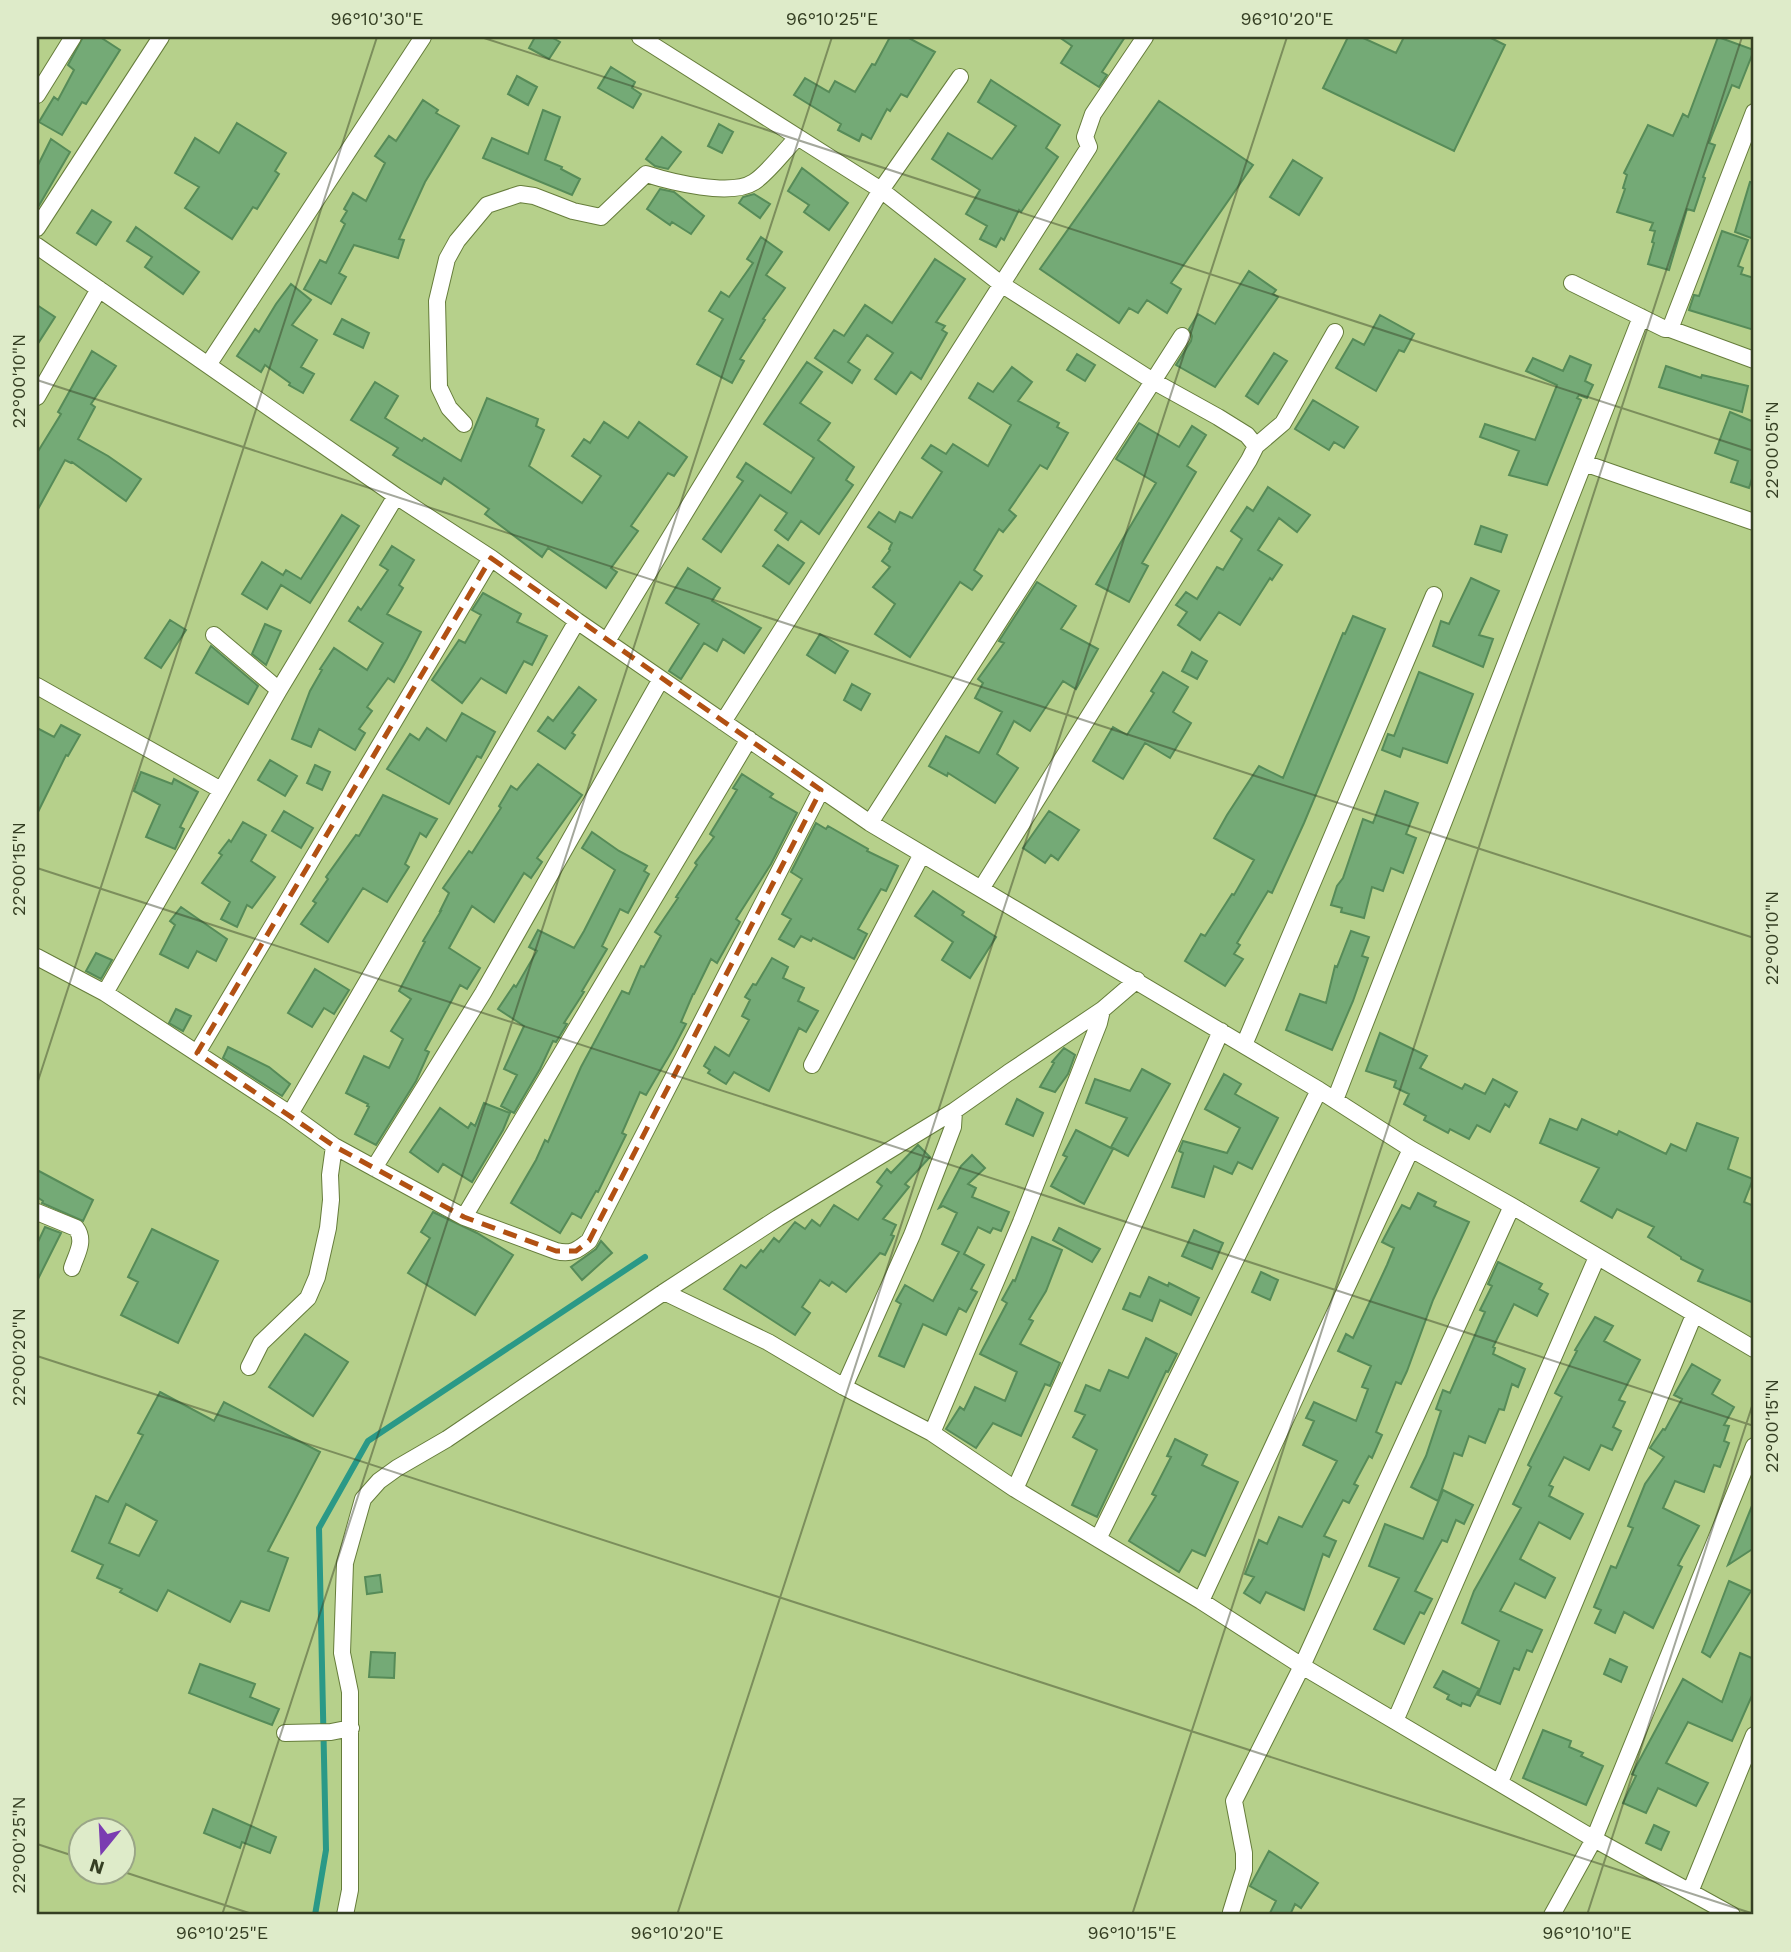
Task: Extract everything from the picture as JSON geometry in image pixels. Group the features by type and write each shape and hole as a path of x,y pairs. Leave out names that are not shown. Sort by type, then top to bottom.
{"street":[{"path":"37,95 72,37"},
{"path":"37,228 161,37"},
{"path":"208,365 423,37"},
{"path":"640,37 881,190 1001,284 1153,381 1219,417 1247,435 1255,446"},
{"path":"723,722 1089,147 1085,137 1093,114 1145,37"},
{"path":"607,641 881,190 960,77"},
{"path":"1670,329 1754,112"},
{"path":"464,424 449,408 439,387 437,302 447,259 457,241 487,205 520,194 601,217 646,174 677,184 737,189 754,182 797,138"},
{"path":"37,246 396,496 491,558 577,621 870,824 1137,980 1320,1090 1411,1149 1754,1349"},
{"path":"1572,283 1665,329 1754,360"},
{"path":"37,397 99,289"},
{"path":"1335,1100 1641,317"},
{"path":"981,889 1249,460 1255,446 1283,424 1335,332"},
{"path":"870,824 1182,336"},
{"path":"1584,463 1754,522"},
{"path":"105,993 279,690 396,496"},
{"path":"197,1054 491,558"},
{"path":"1244,1045 1434,596"},
{"path":"290,1114 577,621"},
{"path":"214,635 279,690"},
{"path":"374,1168 483,993 662,679"},
{"path":"37,686 222,790"},
{"path":"464,1217 749,739"},
{"path":"37,957 105,993 290,1114 334,1146 464,1217 566,1254 576,1251 589,1241 821,790"},
{"path":"812,1065 922,854"},
{"path":"345,1915 350,1890 351,1728 350,1692 342,1653 345,1563 363,1499 379,1481 397,1468 447,1439 664,1292 789,1211 954,1111 1102,1010 1137,980"},
{"path":"932,1433 1021,1222 1102,1010"},
{"path":"1015,1489 1221,1031"},
{"path":"1098,1539 1320,1090"},
{"path":"844,1387 912,1235 953,1127 954,1111"},
{"path":"249,1367 261,1343 308,1298 317,1277 328,1228 334,1146"},
{"path":"1201,1601 1411,1149"},
{"path":"1231,1912 1244,1870 1244,1853 1234,1801 1302,1666 1512,1206"},
{"path":"37,1212 76,1228 81,1234 82,1241 72,1268"},
{"path":"1395,1721 1597,1257"},
{"path":"664,1292 768,1342 844,1387 932,1433 1015,1489 1201,1601 1302,1666 1594,1839 1732,1915"},
{"path":"1500,1782 1694,1315"},
{"path":"1552,1915 1594,1839 1754,1446"},
{"path":"285,1733 351,1728"},
{"path":"1690,1892 1754,1735"}],"highlighted area":[{"path":"491,558 821,790 589,1241 576,1251 556,1251 464,1217 334,1146 197,1053"}],"building":[{"path":"83,37 100,37 120,50 86,104 82,102 62,135 39,122 54,97 58,100 74,70 68,65"},
{"path":"535,37 551,37 560,42 549,59 529,48"},
{"path":"890,37 907,37 935,52 907,97 901,94 890,111 887,109 871,139 862,134 859,141 838,130 841,124 794,95 805,78 829,92 835,81 855,92 872,64 875,65"},
{"path":"1059,37 1125,37 1102,72 1107,75 1099,87 1061,63 1072,46"},
{"path":"1348,37 1361,37 1396,53 1404,37 1489,37 1505,45 1454,151 1323,88"},
{"path":"1718,37 1754,50 1739,88 1732,85 1709,143 1715,145 1703,177 1705,178 1694,211 1687,209 1669,270 1648,264 1654,243 1655,231 1650,230 1653,223 1617,212 1625,189 1623,188 1627,175 1624,173 1648,125 1673,136 1683,114 1688,117"},
{"path":"611,67 635,82 632,88 641,94 633,108 598,88"},
{"path":"517,76 537,87 528,105 508,94"},
{"path":"991,80 1060,125 1046,148 1058,157 1021,212 1019,210 1004,240 1001,238 996,247 980,239 987,226 966,214 980,190 932,159 948,133 992,159 1016,126 978,102"},
{"path":"423,100 438,110 436,113 459,126 425,182 399,239 404,240 398,258 354,245 339,273 346,277 331,304 304,289 320,260 326,263 345,224 341,221 347,211 344,209 353,193 366,201 385,163 375,156 389,136 396,141"},
{"path":"1159,101 1253,165 1171,283 1181,289 1167,313 1147,300 1138,313 1129,308 1119,323 1040,269"},
{"path":"543,110 560,117 545,160 580,179 572,195 483,158 492,138 528,154"},
{"path":"237,123 286,153 275,171 279,174 257,209 253,207 232,239 185,208 199,187 175,173 195,138 219,153"},
{"path":"719,124 733,132 722,153 708,146"},
{"path":"662,137 681,152 668,169 655,166 646,159"},
{"path":"51,139 70,152 37,209 37,167"},
{"path":"1293,160 1322,178 1299,215 1270,197"},
{"path":"802,168 848,203 829,230 804,212 809,205 788,191"},
{"path":"1750,182 1754,183 1754,239 1735,232"},
{"path":"660,189 674,192 704,216 691,234 672,222 670,225 647,209"},
{"path":"754,194 770,204 760,218 739,203 743,197"},
{"path":"92,210 111,222 96,245 77,233"},
{"path":"136,227 199,272 183,294 145,267 152,257 127,241"},
{"path":"1722,231 1748,240 1738,266 1743,268 1741,274 1754,278 1754,330 1689,310 1694,295 1699,296"},
{"path":"761,237 782,252 766,275 785,288 740,359 744,361 732,383 697,364 723,319 709,311 721,292 729,297 753,263 747,259"},
{"path":"935,259 965,279 936,322 945,326 942,330 947,333 921,379 911,372 896,394 875,379 893,353 867,335 848,362 860,370 852,383 815,358 834,330 844,336 865,305 892,323"},
{"path":"1249,271 1276,290 1273,294 1278,297 1215,387 1176,365 1191,341 1189,329 1198,314 1215,324"},
{"path":"291,284 311,300 292,325 317,340 301,367 314,374 303,393 265,365 261,372 237,356 255,329 259,332"},
{"path":"37,305 55,317 37,345"},
{"path":"1380,315 1414,334 1404,352 1399,350 1376,391 1336,368 1353,339 1364,345"},
{"path":"342,319 369,333 363,348 334,334"},
{"path":"92,351 116,366 91,404 95,407 78,439 141,479 126,501 72,462 65,460 37,511 37,453 61,414 58,412"},
{"path":"1274,353 1287,361 1258,404 1246,396"},
{"path":"1077,354 1095,365 1085,381 1067,370"},
{"path":"1570,356 1591,365 1585,381 1593,385 1587,398 1579,395 1577,398 1581,400 1547,485 1509,475 1519,451 1480,437 1485,424 1535,440 1557,385 1526,371 1533,358 1563,371"},
{"path":"807,362 822,372 800,403 830,423 818,440 854,467 846,480 853,485 819,534 801,521 788,540 775,530 787,513 760,495 721,552 703,539 743,481 737,477 746,463 791,493 814,458 764,424"},
{"path":"1666,366 1701,378 1702,375 1748,386 1742,412 1659,387"},
{"path":"1012,367 1032,382 1018,401 1059,423 1057,427 1068,433 1047,469 1040,465 1009,510 1016,516 1003,532 999,529 974,570 982,576 972,590 960,582 910,657 875,634 895,604 873,587 890,567 882,561 892,543 868,527 879,512 895,522 900,512 912,518 942,472 922,458 931,445 946,454 953,444 988,466 1011,425 969,398 978,383 993,392"},
{"path":"375,382 398,396 385,418 461,461 487,398 538,419 536,426 544,430 529,466 582,503 601,476 572,456 584,439 590,443 604,422 628,438 639,422 687,457 674,476 668,473 631,526 638,531 611,568 617,572 606,588 548,548 542,557 485,514 489,509 444,478 441,484 393,455 398,448 351,420"},
{"path":"1313,400 1358,427 1344,448 1334,442 1329,450 1295,429"},
{"path":"1730,412 1754,422 1754,472 1749,488 1731,482 1738,461 1715,453"},
{"path":"1139,423 1179,447 1192,426 1206,435 1187,466 1196,472 1142,563 1148,566 1129,602 1096,584 1156,483 1116,459"},
{"path":"1268,487 1310,515 1297,532 1279,518 1258,550 1282,565 1272,580 1270,578 1240,625 1219,612 1200,640 1178,625 1187,612 1176,605 1186,592 1197,599 1217,567 1223,570 1242,539 1231,531 1247,507 1253,511"},
{"path":"342,515 359,526 310,603 281,585 267,609 242,594 262,562 283,575 286,570 301,579"},
{"path":"1481,526 1507,535 1501,552 1475,544"},
{"path":"778,545 804,563 789,584 763,566"},
{"path":"392,546 414,560 399,585 403,588 387,614 421,632 394,682 388,678 367,707 372,711 359,729 365,733 355,750 319,729 311,747 292,739 310,691 322,670 320,669 334,648 367,670 383,643 349,621 358,607 361,610 388,570 380,565"},
{"path":"688,568 720,588 712,601 761,628 744,653 723,639 717,651 704,643 681,679 669,671 699,624 666,603"},
{"path":"1471,578 1499,591 1479,635 1493,639 1483,667 1433,646 1441,621 1449,624"},
{"path":"1037,582 1076,606 1061,629 1098,649 1076,689 1063,681 1030,731 1014,721 997,754 1018,768 995,803 948,773 947,776 929,766 946,736 979,753 1002,712 975,698 983,683 978,679 1004,643 999,641"},
{"path":"483,593 521,614 517,622 547,636 532,665 524,661 506,693 481,678 462,703 432,680 459,640 465,643 481,615 472,610"},
{"path":"1353,616 1385,629 1272,893 1268,891 1237,943 1240,945 1234,954 1243,959 1225,986 1185,961 1201,934 1205,936 1232,894 1234,895 1254,860 1214,838 1259,766 1283,778 1343,633 1345,634"},
{"path":"170,620 186,630 161,668 145,658"},
{"path":"265,624 281,631 266,665 252,654"},
{"path":"820,634 848,651 835,673 807,655"},
{"path":"211,646 258,686 248,704 196,673"},
{"path":"1192,652 1207,661 1197,679 1182,671"},
{"path":"1163,672 1188,687 1173,712 1191,723 1170,758 1145,743 1123,779 1093,761 1113,727 1127,735 1154,693 1151,691"},
{"path":"1419,672 1473,694 1447,763 1403,748 1400,757 1382,750 1388,734 1394,736"},
{"path":"852,684 870,694 861,710 844,700"},
{"path":"579,687 596,700 572,733 575,735 565,749 538,731 548,717 553,721"},
{"path":"462,713 495,732 481,758 477,756 449,804 387,769 410,734 419,740 427,728 446,741"},
{"path":"61,725 80,735 68,756 66,755 37,814 37,728 54,737"},
{"path":"270,760 297,776 285,796 258,780"},
{"path":"538,764 582,795 537,858 542,862 531,878 524,873 494,922 472,906 449,948 480,968 467,989 460,985 425,1050 429,1052 416,1081 376,1145 355,1134 369,1107 368,1104 346,1093 364,1056 389,1068 403,1039 391,1031 411,999 399,991 449,893 443,888 469,851 472,853 501,808 499,806 511,786 517,790"},
{"path":"315,765 330,772 322,790 307,783"},
{"path":"141,772 172,784 174,779 198,792 180,827 184,829 175,849 146,837 160,805 134,791"},
{"path":"742,774 773,794 770,797 797,813 771,864 736,919 740,922 717,963 711,959 681,1022 686,1024 673,1049 646,1095 640,1092 622,1133 626,1135 598,1192 596,1191 581,1218 572,1213 560,1233 511,1203 545,1140 548,1142 581,1067 622,991 629,994 641,966 644,967 661,936 655,932 678,898 676,897 697,865 695,863 714,837 710,834 737,790 733,788"},
{"path":"1385,791 1418,803 1406,834 1416,838 1403,873 1391,868 1383,891 1372,887 1364,918 1341,912 1342,908 1331,905 1337,886 1343,878 1363,819 1373,823"},
{"path":"383,795 437,819 426,837 420,833 405,864 409,867 387,902 363,888 328,942 301,924 316,903 313,901 328,879 326,877 356,835 359,836"},
{"path":"284,811 313,828 301,848 272,831"},
{"path":"1049,811 1079,830 1058,860 1051,855 1045,863 1023,848"},
{"path":"243,822 266,835 251,861 275,877 252,908 247,905 237,927 221,919 230,902 202,883 222,855 219,853 229,840 231,842"},
{"path":"816,823 826,829 828,826 868,849 867,851 898,866 886,891 881,889 858,929 867,934 854,959 813,938 811,941 801,936 794,947 779,939 791,919 782,914 802,879 791,872"},
{"path":"592,832 647,866 644,871 649,874 628,913 620,909 602,946 607,949 564,1023 567,1024 556,1042 553,1041 514,1113 501,1106 517,1075 504,1069 524,1026 498,1009 514,985 516,987 537,951 529,947 538,930 574,948 584,931 615,870 582,848"},
{"path":"933,891 964,912 962,915 996,937 970,978 942,960 953,942 915,916"},
{"path":"181,907 227,939 216,961 197,951 188,968 160,954 175,925 170,921"},
{"path":"1351,931 1369,937 1362,956 1368,958 1332,1050 1286,1030 1300,994 1326,1003 1335,966 1337,967"},
{"path":"96,953 112,960 101,979 86,971"},
{"path":"772,958 788,967 783,978 804,988 798,1001 818,1011 806,1032 799,1028 769,1091 734,1072 726,1084 708,1073 710,1070 704,1066 715,1047 729,1056 749,1020 742,1016 750,1000 745,997 753,984 756,985"},
{"path":"315,969 349,990 334,1014 324,1008 312,1027 288,1013"},
{"path":"176,1009 191,1016 183,1031 169,1023"},
{"path":"1380,1033 1427,1056 1420,1068 1462,1089 1465,1084 1485,1094 1493,1079 1517,1092 1509,1107 1505,1104 1490,1132 1477,1125 1469,1139 1450,1129 1448,1133 1424,1120 1426,1116 1404,1104 1409,1094 1394,1087 1396,1081 1366,1071"},
{"path":"228,1047 269,1067 290,1084 282,1096 223,1058"},
{"path":"1064,1048 1075,1055 1068,1074 1055,1092 1040,1087 1054,1063 1052,1062"},
{"path":"1142,1069 1170,1084 1128,1156 1111,1147 1127,1118 1086,1103 1095,1079 1130,1091"},
{"path":"1224,1074 1241,1084 1235,1094 1278,1118 1252,1169 1238,1162 1232,1174 1214,1166 1204,1197 1172,1187 1183,1153 1179,1151 1183,1141 1227,1153 1240,1128 1205,1109"},
{"path":"1017,1099 1043,1113 1033,1136 1006,1124"},
{"path":"484,1103 510,1113 472,1182 443,1164 438,1172 410,1152 440,1108 468,1128 471,1123 475,1126"},
{"path":"1550,1119 1577,1130 1582,1119 1617,1135 1619,1131 1666,1154 1671,1144 1686,1151 1697,1123 1738,1138 1728,1169 1753,1179 1744,1202 1754,1206 1754,1303 1698,1281 1703,1270 1648,1237 1654,1227 1617,1209 1612,1218 1581,1201 1599,1168 1540,1143"},
{"path":"1076,1130 1113,1149 1084,1204 1051,1186 1067,1157 1063,1155"},
{"path":"918,1145 930,1157 905,1184 909,1187 883,1219 896,1225 885,1255 880,1253 846,1292 832,1282 829,1286 820,1280 802,1307 810,1313 795,1335 724,1289 741,1265 746,1268 774,1238 779,1242 795,1222 805,1229 812,1220 820,1226 834,1205 858,1220 882,1186 877,1182 887,1169 891,1173"},
{"path":"972,1155 985,1168 968,1184 976,1188 972,1197 1009,1212 1001,1231 993,1228 990,1233 978,1227 964,1254 984,1265 971,1289 977,1292 966,1312 959,1308 946,1335 923,1324 904,1367 879,1356 901,1304 896,1301 905,1285 933,1301 959,1252 942,1244 957,1213 943,1206 939,1208 961,1166"},
{"path":"37,1170 93,1200 83,1221 42,1203 37,1197"},
{"path":"1418,1193 1436,1202 1434,1206 1469,1222 1433,1300 1407,1371 1401,1384 1396,1382 1376,1432 1382,1435 1372,1458 1369,1456 1354,1484 1358,1486 1349,1503 1343,1500 1324,1536 1336,1541 1329,1557 1323,1554 1304,1610 1266,1592 1260,1603 1244,1593 1254,1577 1245,1574 1259,1540 1267,1544 1279,1517 1302,1527 1337,1461 1303,1445 1314,1421 1306,1418 1314,1402 1356,1421 1368,1389 1362,1387 1371,1366 1338,1351 1346,1334 1353,1338 1394,1248 1382,1242 1402,1205 1410,1209"},
{"path":"433,1212 477,1233 513,1255 475,1315 408,1273 430,1238 421,1232"},
{"path":"45,1227 61,1233 37,1281 37,1244"},
{"path":"1059,1228 1100,1249 1092,1262 1053,1240"},
{"path":"152,1229 218,1261 178,1343 121,1315 138,1282 128,1277"},
{"path":"1194,1230 1223,1243 1212,1269 1182,1256"},
{"path":"1032,1237 1062,1250 1046,1291 1029,1319 1033,1321 1020,1344 1060,1363 1050,1386 1045,1384 1021,1436 993,1423 976,1448 946,1429 960,1407 964,1410 975,1387 1005,1401 1017,1372 980,1354 1007,1303 1002,1300 1013,1280 1015,1281"},
{"path":"601,1241 612,1253 582,1280 571,1267 596,1249"},
{"path":"1498,1262 1542,1284 1539,1289 1548,1294 1537,1316 1514,1304 1493,1347 1493,1354 1525,1369 1518,1387 1512,1384 1504,1410 1499,1409 1485,1443 1469,1436 1462,1456 1454,1453 1438,1501 1411,1487 1426,1456 1441,1411 1436,1409 1443,1390 1450,1393 1485,1312 1480,1310 1492,1286 1488,1284"},
{"path":"1261,1272 1278,1280 1270,1300 1252,1292"},
{"path":"1149,1277 1168,1286 1169,1283 1199,1298 1191,1315 1160,1300 1152,1321 1123,1309 1130,1293 1140,1297"},
{"path":"1595,1317 1613,1326 1604,1341 1640,1360 1619,1400 1625,1402 1613,1427 1621,1431 1612,1450 1601,1445 1589,1470 1564,1457 1549,1485 1553,1487 1549,1496 1583,1514 1570,1539 1539,1522 1520,1559 1555,1578 1545,1598 1515,1583 1500,1611 1542,1630 1532,1652 1527,1650 1519,1670 1514,1668 1500,1704 1478,1695 1499,1641 1462,1623 1474,1591 1521,1508 1513,1504 1531,1467 1528,1465 1562,1397 1555,1393 1577,1351 1575,1350"},
{"path":"305,1334 348,1362 313,1416 269,1387"},
{"path":"1146,1338 1177,1354 1168,1372 1166,1371 1097,1517 1072,1505 1097,1450 1073,1437 1085,1415 1075,1411 1086,1385 1100,1391 1109,1370 1128,1378"},
{"path":"1692,1364 1720,1380 1712,1394 1734,1407 1724,1425 1729,1426 1724,1441 1729,1443 1720,1467 1714,1465 1704,1492 1675,1481 1663,1508 1699,1526 1678,1565 1682,1567 1653,1628 1624,1612 1615,1633 1595,1623 1601,1610 1594,1607 1611,1566 1616,1568 1633,1528 1628,1526 1645,1484 1664,1457 1650,1448 1663,1429 1665,1430 1682,1399 1674,1395"},
{"path":"160,1392 214,1421 224,1402 320,1452 268,1551 288,1558 269,1611 241,1601 230,1622 168,1590 157,1611 120,1592 122,1589 97,1578 103,1565 72,1551 96,1496 108,1502 143,1435 138,1433","holes":["126,1504 157,1521 139,1556 109,1543"]},
{"path":"1175,1439 1207,1455 1202,1465 1238,1482 1205,1556 1192,1550 1179,1572 1129,1541 1156,1496 1152,1494 1171,1457 1167,1456"},
{"path":"1443,1490 1473,1505 1464,1524 1456,1520 1447,1542 1442,1540 1415,1591 1432,1599 1424,1614 1420,1612 1404,1644 1374,1629 1399,1578 1369,1566 1385,1524 1423,1539"},
{"path":"1754,1501 1754,1548 1728,1565"},
{"path":"380,1575 382,1592 367,1594 365,1577"},
{"path":"1729,1581 1751,1591 1710,1657 1702,1652"},
{"path":"371,1652 395,1653 394,1678 369,1677"},
{"path":"1740,1653 1754,1659 1754,1691 1732,1741 1688,1722 1666,1763 1708,1783 1696,1806 1658,1788 1646,1813 1623,1803 1636,1776 1632,1774 1683,1679 1722,1702"},
{"path":"1610,1659 1627,1667 1621,1682 1604,1674"},
{"path":"200,1664 255,1684 250,1697 279,1709 272,1725 189,1693"},
{"path":"1443,1671 1479,1689 1470,1706 1462,1703 1461,1706 1447,1699 1449,1695 1434,1687"},
{"path":"1543,1730 1571,1741 1569,1747 1603,1766 1586,1805 1523,1778"},
{"path":"213,1809 276,1837 270,1853 242,1842 240,1848 204,1833"},
{"path":"1654,1825 1669,1832 1661,1850 1646,1843"},
{"path":"1269,1851 1318,1883 1301,1908 1295,1904 1290,1915 1269,1915 1276,1901 1250,1886"}],"waterway":[{"path":"315,1915 326,1850 319,1528 368,1441 645,1257"}]}
